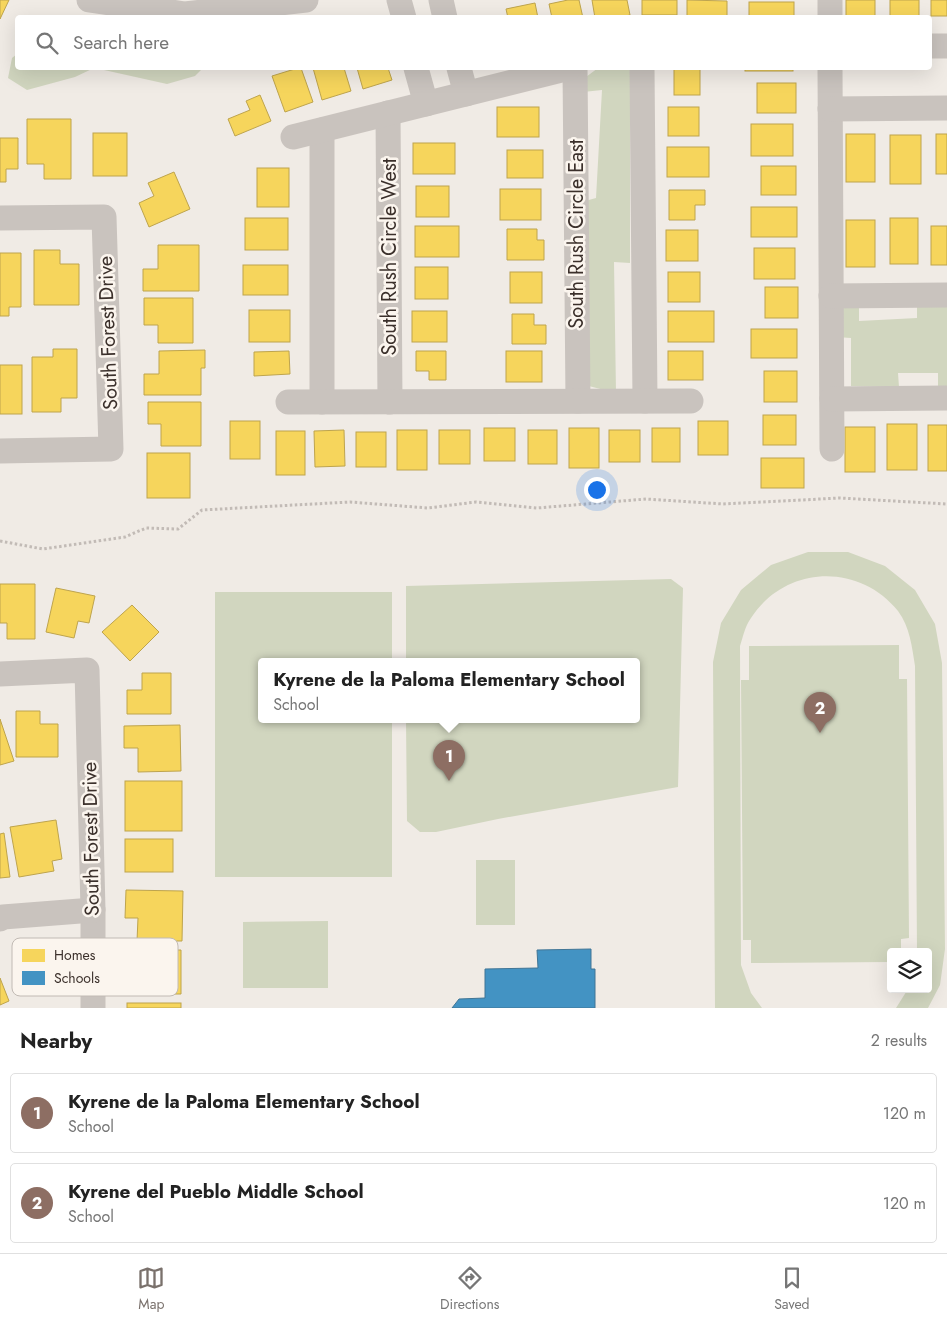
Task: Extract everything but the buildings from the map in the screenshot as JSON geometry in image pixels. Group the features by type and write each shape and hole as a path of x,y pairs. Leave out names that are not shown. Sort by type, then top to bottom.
{"street":[{"path":"89,0 185,14 306,0"},
{"path":"399,0 403,15"},
{"path":"441,0 444,15"},
{"path":"830,0 830,15"},
{"path":"932,46 947,46"},
{"path":"418,70 446,99"},
{"path":"446,99 458,70"},
{"path":"293,137 561,70"},
{"name":"South Rush Circle East","path":"575,70 578,401"},
{"path":"642,70 645,401"},
{"path":"830,70 832,449"},
{"path":"830,109 947,108"},
{"name":"South Rush Circle West","path":"388,114 390,402"},
{"path":"322,130 322,402"},
{"name":"South Forest Drive","path":"0,218 104,217 111,449 0,451"},
{"path":"831,296 947,295"},
{"path":"832,399 947,398"},
{"path":"288,402 691,401"},
{"name":"South Forest Drive","path":"0,674 86,670 93,938"},
{"path":"0,919 4,917 93,910"}],"path":[{"path":"0,541 43,549 125,537 146,528 178,529 202,510 350,502 428,508 476,502 536,508 646,499 723,504 840,498 947,504"}],"green space":[{"path":"15,56 15,70 90,70 75,77 27,90 8,78 12,58"},
{"path":"104,70 201,70 195,76 167,84"},
{"path":"595,70 630,70 630,263 614,262 616,393 581,384 585,201 596,198 602,90 583,92 586,77"},
{"path":"850,302 859,306 859,321 917,318 917,304 947,305 947,387 938,386 938,373 898,373 899,387 851,386 851,338 836,337 836,315"},
{"path":"808,552 848,552 885,566 915,590 935,624 942,663 945,949 940,985 928,1008 896,1008 905,993 932,993 932,948 917,948 915,666 910,637 898,611 882,595 863,584 843,578 823,576 802,580 783,588 765,600 749,621 740,646 741,965 751,993 762,1008 715,1008 713,662 721,623 741,590 771,565"},
{"path":"671,579 683,588 678,787 436,832 420,832 407,821 406,723 640,723 640,658 406,658 406,586"},
{"path":"215,592 392,592 392,658 258,658 258,723 392,723 392,877 215,877"},
{"path":"899,645 899,679 907,679 909,938 901,939 901,948 887,948 887,962 751,963 751,940 743,940 741,680 749,680 749,646"},
{"path":"476,860 515,860 515,925 476,925"},
{"path":"328,921 328,988 243,988 243,922"}],"place":[{"name":"Kyrene del Pueblo Middle School","path":"820,733"},
{"name":"Kyrene de la Paloma Elementary School","path":"449,781"}]}
